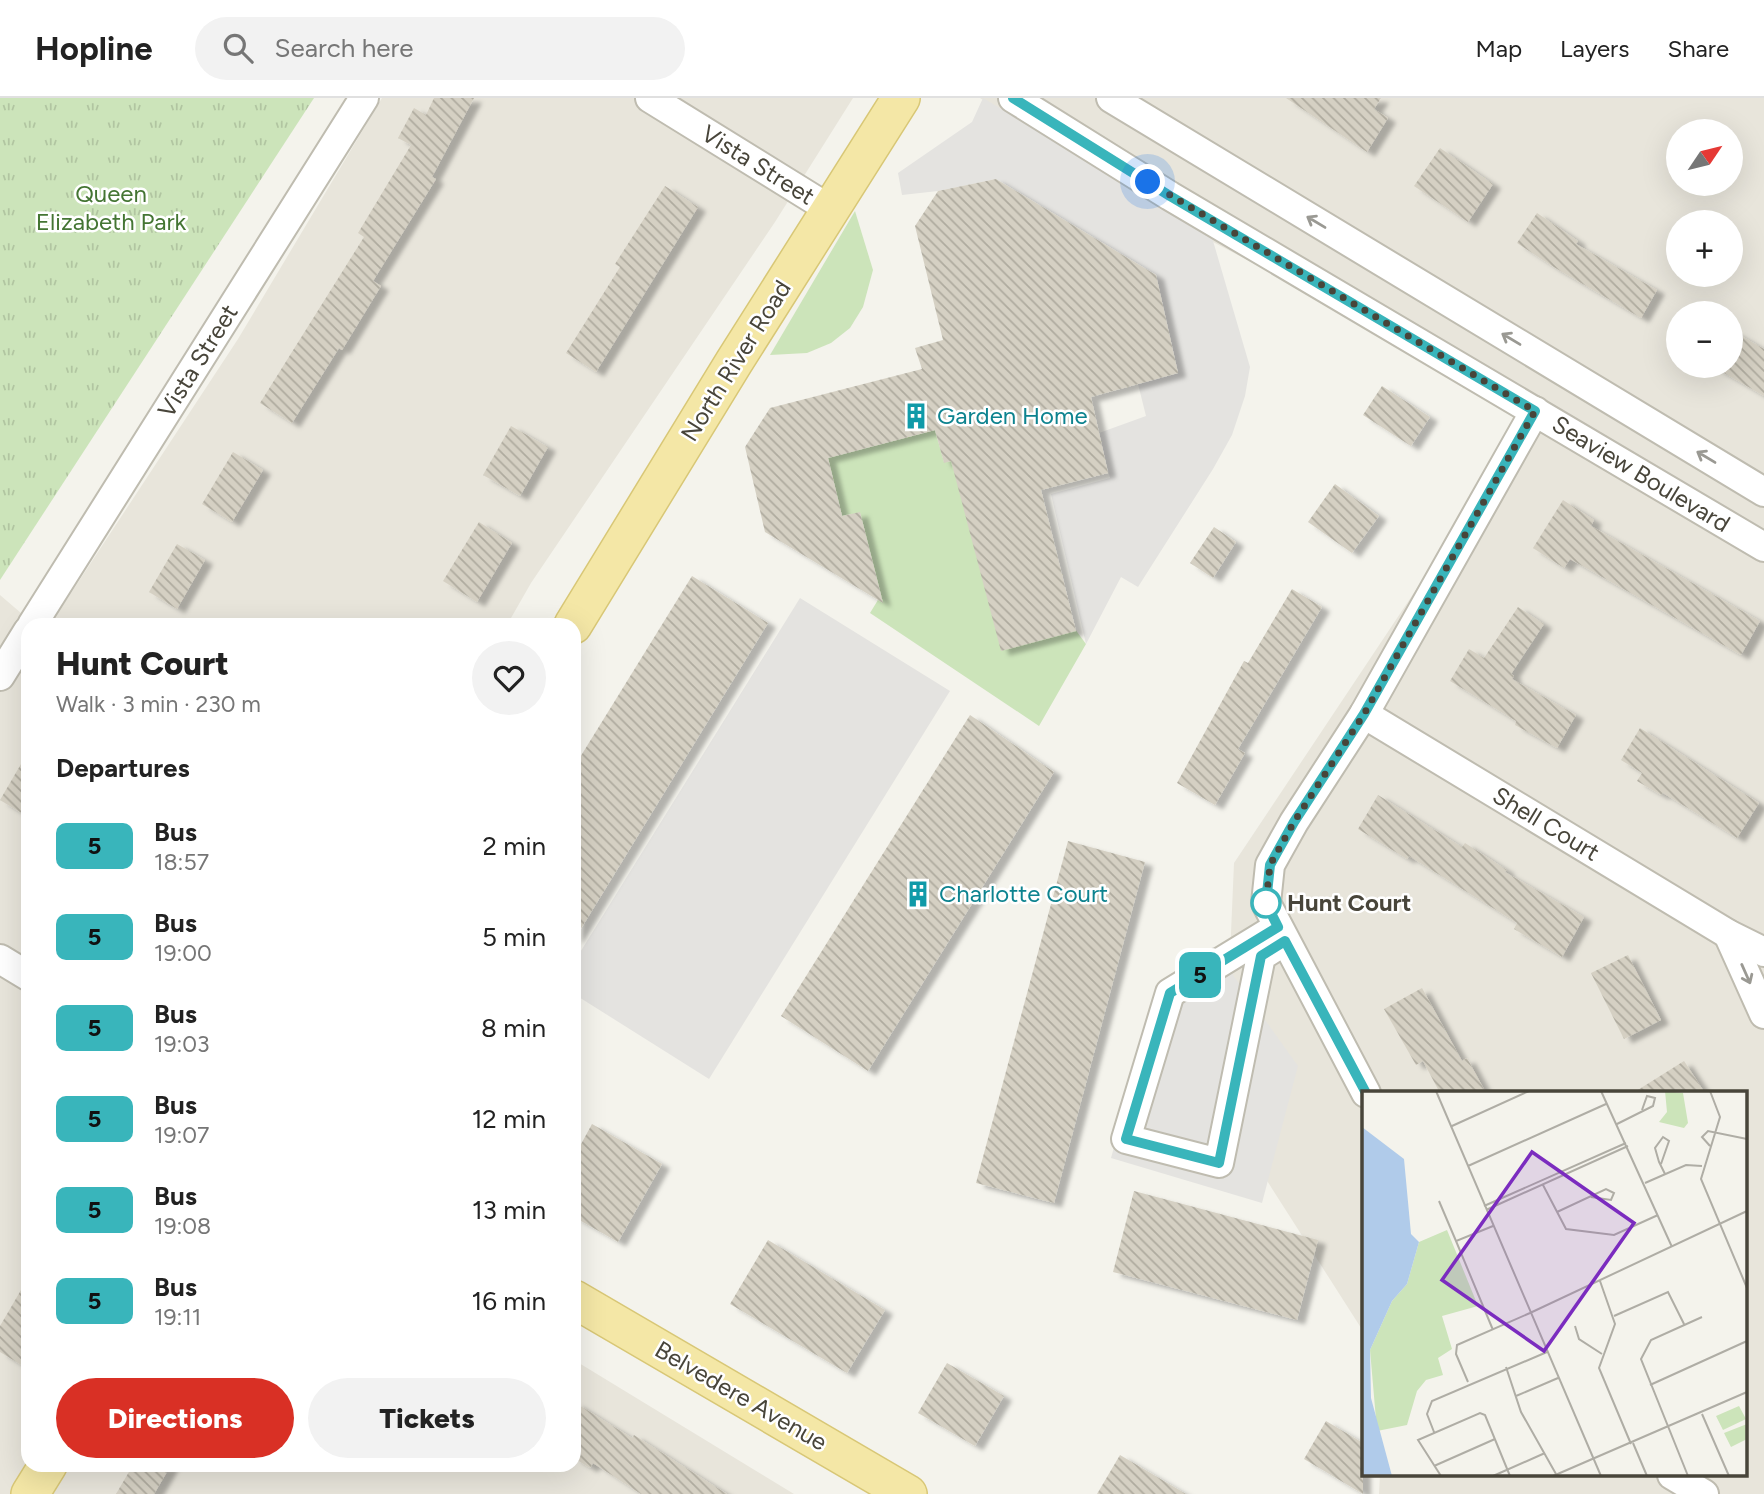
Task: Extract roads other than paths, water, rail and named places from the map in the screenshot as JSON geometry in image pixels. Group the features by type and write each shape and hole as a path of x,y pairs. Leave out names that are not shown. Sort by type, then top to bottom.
{"main road":[{"name":"North River Road","path":"577,618 734,362 901,98"},
{"name":"Belvedere Avenue","path":"581,1303 908,1494"},
{"path":"30,1494 44,1472"}],"street":[{"name":"Vista Street","path":"36,618 364,98"},
{"name":"Vista Street","path":"650,98 831,210"},
{"name":"Seaview Boulevard","path":"1013,98 1170,196 1764,547"},
{"name":"Seaview Boulevard","path":"1111,98 1764,492"},
{"path":"1365,1091 1266,903 1270,865 1294,822 1364,714 1535,411"},
{"path":"0,676 21,642"},
{"name":"Shell Court","path":"1364,714 1728,934 1764,952"},
{"path":"1282,934 1261,956 1219,1163 1126,1139 1170,993 1282,934"},
{"path":"1728,934 1764,1014"},
{"path":"0,959 21,972"},
{"path":"1674,1476 1704,1494"}],"place":[{"name":"Garden Home","path":"916,416"},
{"name":"Charlotte Court","path":"918,894"},
{"name":"Hunt Court","path":"1266,903"}],"park label":[{"name":"Queen Elizabeth Park","path":"111,208"}]}
